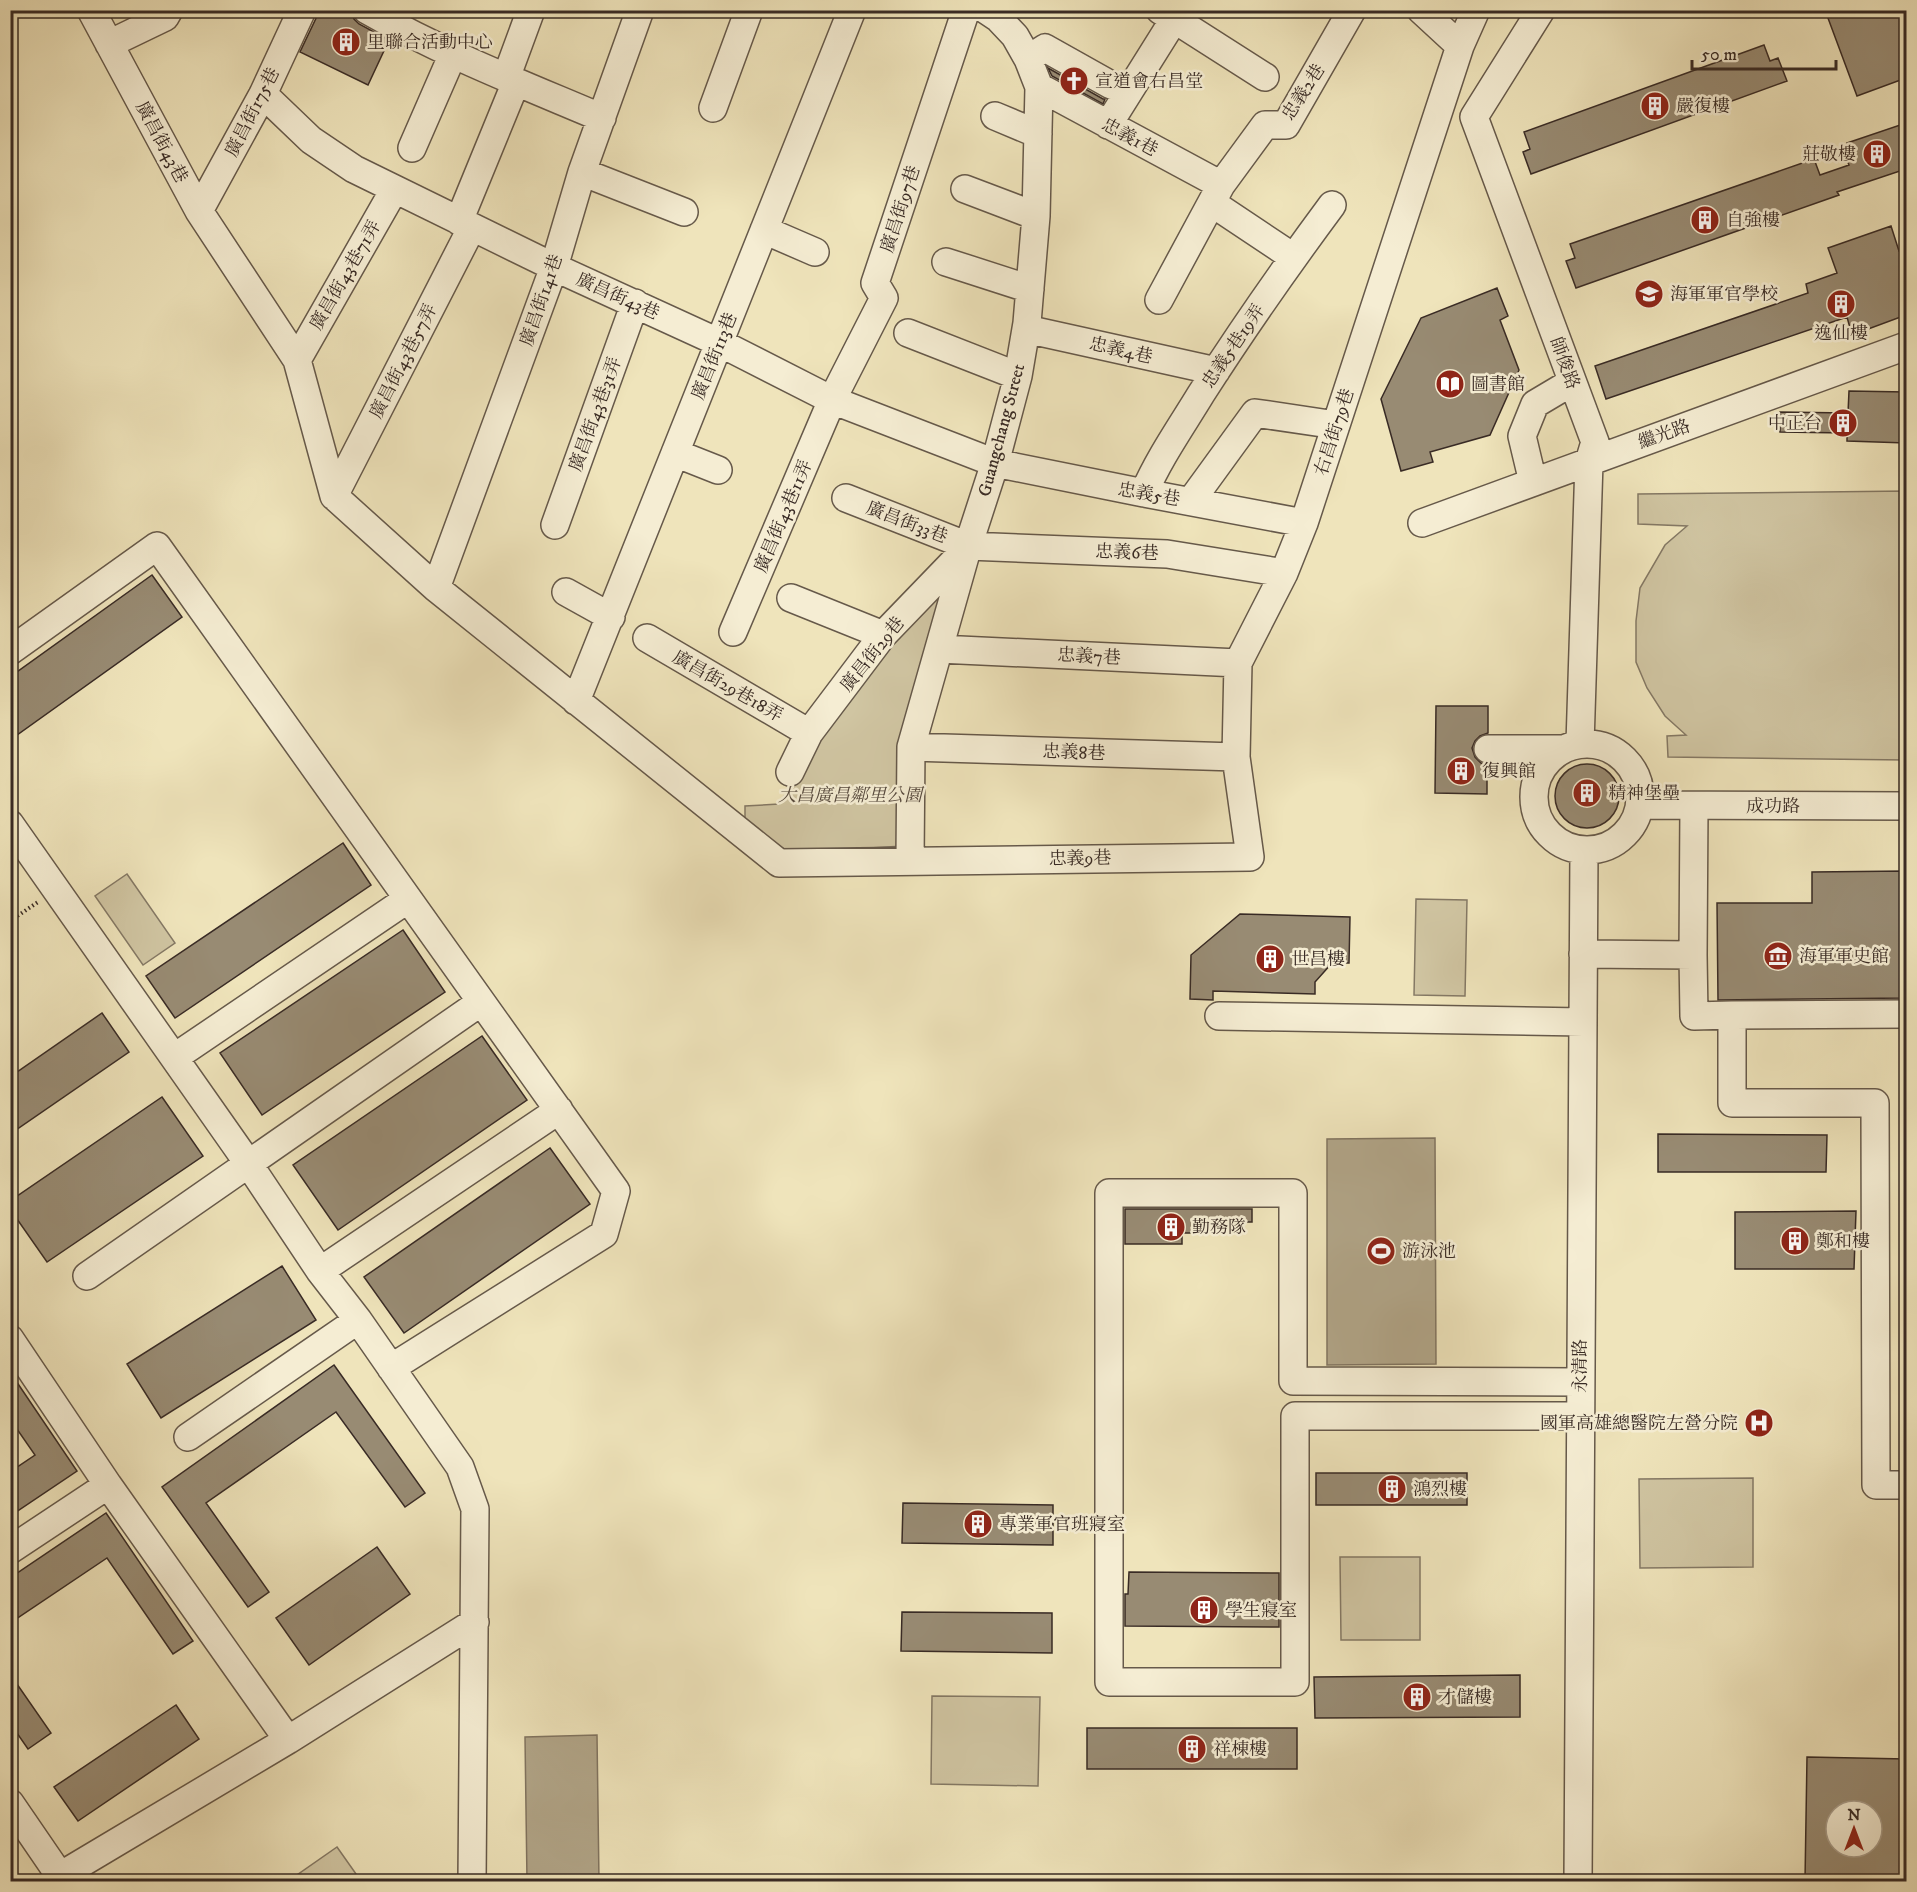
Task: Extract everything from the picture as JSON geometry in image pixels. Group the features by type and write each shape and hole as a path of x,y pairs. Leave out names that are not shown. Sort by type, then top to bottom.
{"street":[{"name":"廣昌街43巷","path":"91,10 199,211 297,360 334,496"},
{"path":"109,44 165,17 169,10"},
{"name":"廣昌街175巷","path":"199,211 263,94 302,10"},
{"path":"367,10 405,20 453,54 602,118"},
{"name":"廣昌街43巷57弄","path":"334,496 465,224 531,10"},
{"name":"廣昌街141巷","path":"436,588 554,267 582,172 640,10"},
{"path":"713,108 749,10"},
{"name":"廣昌街113巷","path":"576,701 852,10"},
{"name":"廣昌街97巷","path":"832,400 884,298 875,283 966,10"},
{"path":"1421,10 1460,46"},
{"name":"右昌街79巷","path":"1250,856 1236,758 1238,663 1284,573 1304,523 1460,46 1476,10"},
{"name":"師俊路","path":"1541,10 1474,117 1595,442 1589,462 1571,747"},
{"name":"忠義2巷","path":"1217,194 1265,125 1286,125 1348,12"},
{"name":"Guangchang Street","path":"910,860 911,747 968,546 995,463 1018,376 1026,329 1036,216 1039,87 1028,59 1015,36 995,13"},
{"path":"1108,125 1171,13 1265,77"},
{"path":"1028,59 1045,48 1112,85"},
{"path":"412,148 453,54"},
{"name":"忠義1巷","path":"1039,87 1108,125 1217,194 1293,257"},
{"name":"廣昌街43巷","path":"263,94 311,140 354,169 394,190 720,343 832,400 995,463"},
{"path":"995,116 1038,134"},
{"path":"582,172 684,212"},
{"path":"964,189 1036,216"},
{"name":"廣昌街43巷71弄","path":"297,360 394,190"},
{"path":"1160,300 1217,194"},
{"name":"忠義5巷19弄","path":"1144,494 1154,469 1216,371 1293,257 1332,205"},
{"path":"764,230 815,252"},
{"path":"946,262 1030,289"},
{"name":"廣昌街43巷31弄","path":"555,525 635,303"},
{"name":"忠義4巷","path":"1026,329 1216,371"},
{"path":"908,333 1018,376"},
{"name":"繼光路","path":"1422,523 1906,346"},
{"path":"1533,482 1522,436 1535,404 1572,382"},
{"name":"廣昌街43巷11弄","path":"733,632 832,400"},
{"path":"1191,501 1256,412 1336,425"},
{"path":"675,453 718,470"},
{"name":"忠義5巷","path":"995,463 1144,494 1304,523"},
{"name":"忠義9巷","path":"334,496 436,588 779,863 1250,856"},
{"name":"廣昌街33巷","path":"846,498 968,546"},
{"path":"10,651 157,546 616,1191 604,1234 391,1368"},
{"name":"忠義6巷","path":"968,546 1167,554 1284,573"},
{"name":"廣昌街29巷","path":"790,772 809,733 883,635 968,546"},
{"path":"567,592 611,617"},
{"path":"791,598 883,635"},
{"name":"廣昌街29巷18弄","path":"646,638 809,733"},
{"name":"忠義7巷","path":"939,649 1238,663"},
{"path":"1488,749 1571,747 1596,744 1612,750 1625,760 1635,773 1640,789 1640,805 1635,820 1626,833 1614,843 1599,849 1584,850 1567,847 1552,837 1540,824 1534,808 1533,790 1539,774 1549,759 1571,747"},
{"name":"忠義8巷","path":"911,747 1236,758"},
{"name":"成功路","path":"1640,805 1906,806"},
{"path":"1694,806 1694,1016 1906,1014"},
{"path":"10,824 175,1057 320,1271 358,1320 460,1467 476,1509 472,1881"},
{"name":"永清路","path":"1578,1881 1584,850"},
{"path":"175,1057 408,899"},
{"path":"1583,954 1693,955"},
{"path":"87,1276 481,1002"},
{"path":"1732,1015 1732,1103 1875,1103 1876,1485 1906,1485"},
{"path":"1219,1016 1583,1023"},
{"path":"320,1271 559,1110"},
{"path":"1580,1382 1293,1381 1293,1193 1109,1193 1108,1682 1295,1682 1295,1416 1580,1416"},
{"path":"188,1437 358,1320"},
{"path":"10,1340 108,1485 288,1740"},
{"path":"10,1550 108,1485"},
{"path":"10,1803 60,1879 288,1740 475,1622"}],"path":[{"path":"10,921 55,890"}],"green space":[{"path":"1906,491 1906,760 1668,757 1667,736 1686,735 1665,716 1647,688 1636,662 1636,621 1640,588 1665,545 1687,526 1638,524 1638,494"},
{"name":"大昌廣昌鄰里公園","path":"956,568 904,846 781,853 745,826 745,806 779,804 881,647"},
{"path":"127,874 175,943 143,965 95,896"},
{"path":"1416,899 1467,900 1465,996 1414,995"},
{"path":"1753,1478 1753,1567 1640,1568 1639,1479"},
{"path":"1340,1557 1420,1557 1420,1640 1341,1640"},
{"path":"932,1696 1040,1697 1038,1786 931,1784"},
{"path":"337,1847 361,1881 302,1881 297,1875"}],"shaded area":[{"name":"游泳池","path":"1435,1138 1436,1364 1327,1365 1327,1139"},
{"path":"597,1735 599,1881 527,1881 525,1737"}],"building":[{"name":"里聯合活動中心","path":"320,10 347,10 352,13 359,24 389,40 368,85 300,52"},
{"path":"1825,10 1906,10 1906,78 1857,96"},
{"name":"嚴復樓","path":"1764,45 1770,61 1778,58 1787,81 1531,174 1523,152 1530,149 1524,132"},
{"path":"1048,68 1105,99 1103,104 1052,76"},
{"name":"自強樓","path":"1906,123 1906,169 1576,288 1566,261 1575,258 1570,244 1814,159 1820,175 1849,165 1845,155 1851,153 1847,143"},
{"name":"逸仙樓","path":"1891,226 1899,251 1906,249 1906,315 1852,335 1847,317 1606,399 1595,366 1808,293 1806,284 1837,273 1828,248"},
{"name":"圖書館","path":"1497,288 1508,316 1500,320 1519,370 1490,435 1430,452 1433,462 1401,471 1381,399 1421,318"},
{"name":"中正台","path":"1849,391 1906,392 1906,443 1847,441 1847,433 1780,432 1780,412 1848,413"},
{"path":"152,575 182,617 10,740 10,677"},
{"name":"復興館","path":"1436,706 1488,706 1488,733 1480,736 1472,748 1475,757 1487,765 1487,794 1435,793"},
{"name":"精神堡壘","path":"1587,764 1599,766 1610,773 1617,784 1619,796 1617,808 1610,819 1599,826 1587,828 1575,826 1564,819 1557,808 1555,796 1557,784 1564,773 1575,766"},
{"path":"343,843 371,885 175,1018 146,976"},
{"path":"1906,871 1906,998 1718,1000 1717,903 1812,903 1812,872"},
{"name":"世昌樓","path":"1240,914 1350,917 1349,963 1332,963 1315,982 1315,994 1213,991 1213,1000 1190,999 1191,955"},
{"path":"403,930 445,992 262,1115 220,1053"},
{"path":"102,1013 129,1052 10,1134 10,1077"},
{"path":"482,1036 527,1100 338,1230 293,1165"},
{"path":"162,1097 203,1156 47,1262 10,1209 10,1201"},
{"path":"1658,1134 1827,1135 1826,1172 1658,1172"},
{"path":"550,1148 590,1204 404,1333 364,1277"},
{"name":"勤務隊","path":"1125,1209 1252,1209 1252,1222 1216,1222 1216,1233 1182,1233 1182,1244 1125,1244"},
{"name":"鄭和樓","path":"1856,1211 1854,1269 1735,1269 1735,1212"},
{"path":"282,1266 316,1320 161,1418 127,1364"},
{"path":"334,1365 425,1493 405,1507 336,1412 206,1503 269,1592 248,1607 162,1487"},
{"path":"10,1372 77,1471 10,1516 10,1472 35,1455 10,1419"},
{"name":"鴻烈樓","path":"1316,1473 1467,1473 1467,1505 1316,1505"},
{"name":"專業軍官班寢室","path":"903,1503 1053,1505 1053,1545 902,1543"},
{"path":"106,1513 193,1641 173,1654 107,1558 10,1623 10,1578"},
{"path":"377,1547 410,1594 309,1665 276,1618"},
{"name":"學生寢室","path":"1129,1572 1279,1573 1279,1627 1125,1626 1125,1594 1128,1594"},
{"path":"902,1612 1052,1613 1052,1653 901,1651"},
{"path":"10,1674 51,1733 28,1749 10,1723"},
{"name":"才儲樓","path":"1520,1675 1520,1717 1315,1718 1314,1677"},
{"path":"176,1705 199,1739 78,1821 54,1787"},
{"name":"祥棟樓","path":"1087,1728 1297,1728 1297,1769 1087,1769"},
{"path":"1807,1757 1906,1759 1906,1881 1805,1881"}],"place":[{"name":"里聯合活動中心","path":"346,42"},
{"name":"宣道會右昌堂","path":"1074,81"},
{"name":"嚴復樓","path":"1655,106"},
{"name":"莊敬樓","path":"1877,154"},
{"name":"自強樓","path":"1705,220"},
{"name":"海軍軍官學校","path":"1649,294"},
{"name":"逸仙樓","path":"1841,304"},
{"name":"圖書館","path":"1450,384"},
{"name":"中正台","path":"1843,423"},
{"name":"復興館","path":"1461,771"},
{"name":"精神堡壘","path":"1587,793"},
{"name":"海軍軍史館","path":"1778,956"},
{"name":"世昌樓","path":"1270,959"},
{"name":"勤務隊","path":"1171,1227"},
{"name":"鄭和樓","path":"1795,1241"},
{"name":"游泳池","path":"1381,1251"},
{"name":"國軍高雄總醫院左營分院","path":"1759,1423"},
{"name":"鴻烈樓","path":"1392,1489"},
{"name":"專業軍官班寢室","path":"978,1524"},
{"name":"學生寢室","path":"1204,1610"},
{"name":"才儲樓","path":"1417,1697"},
{"name":"祥棟樓","path":"1192,1749"}]}
